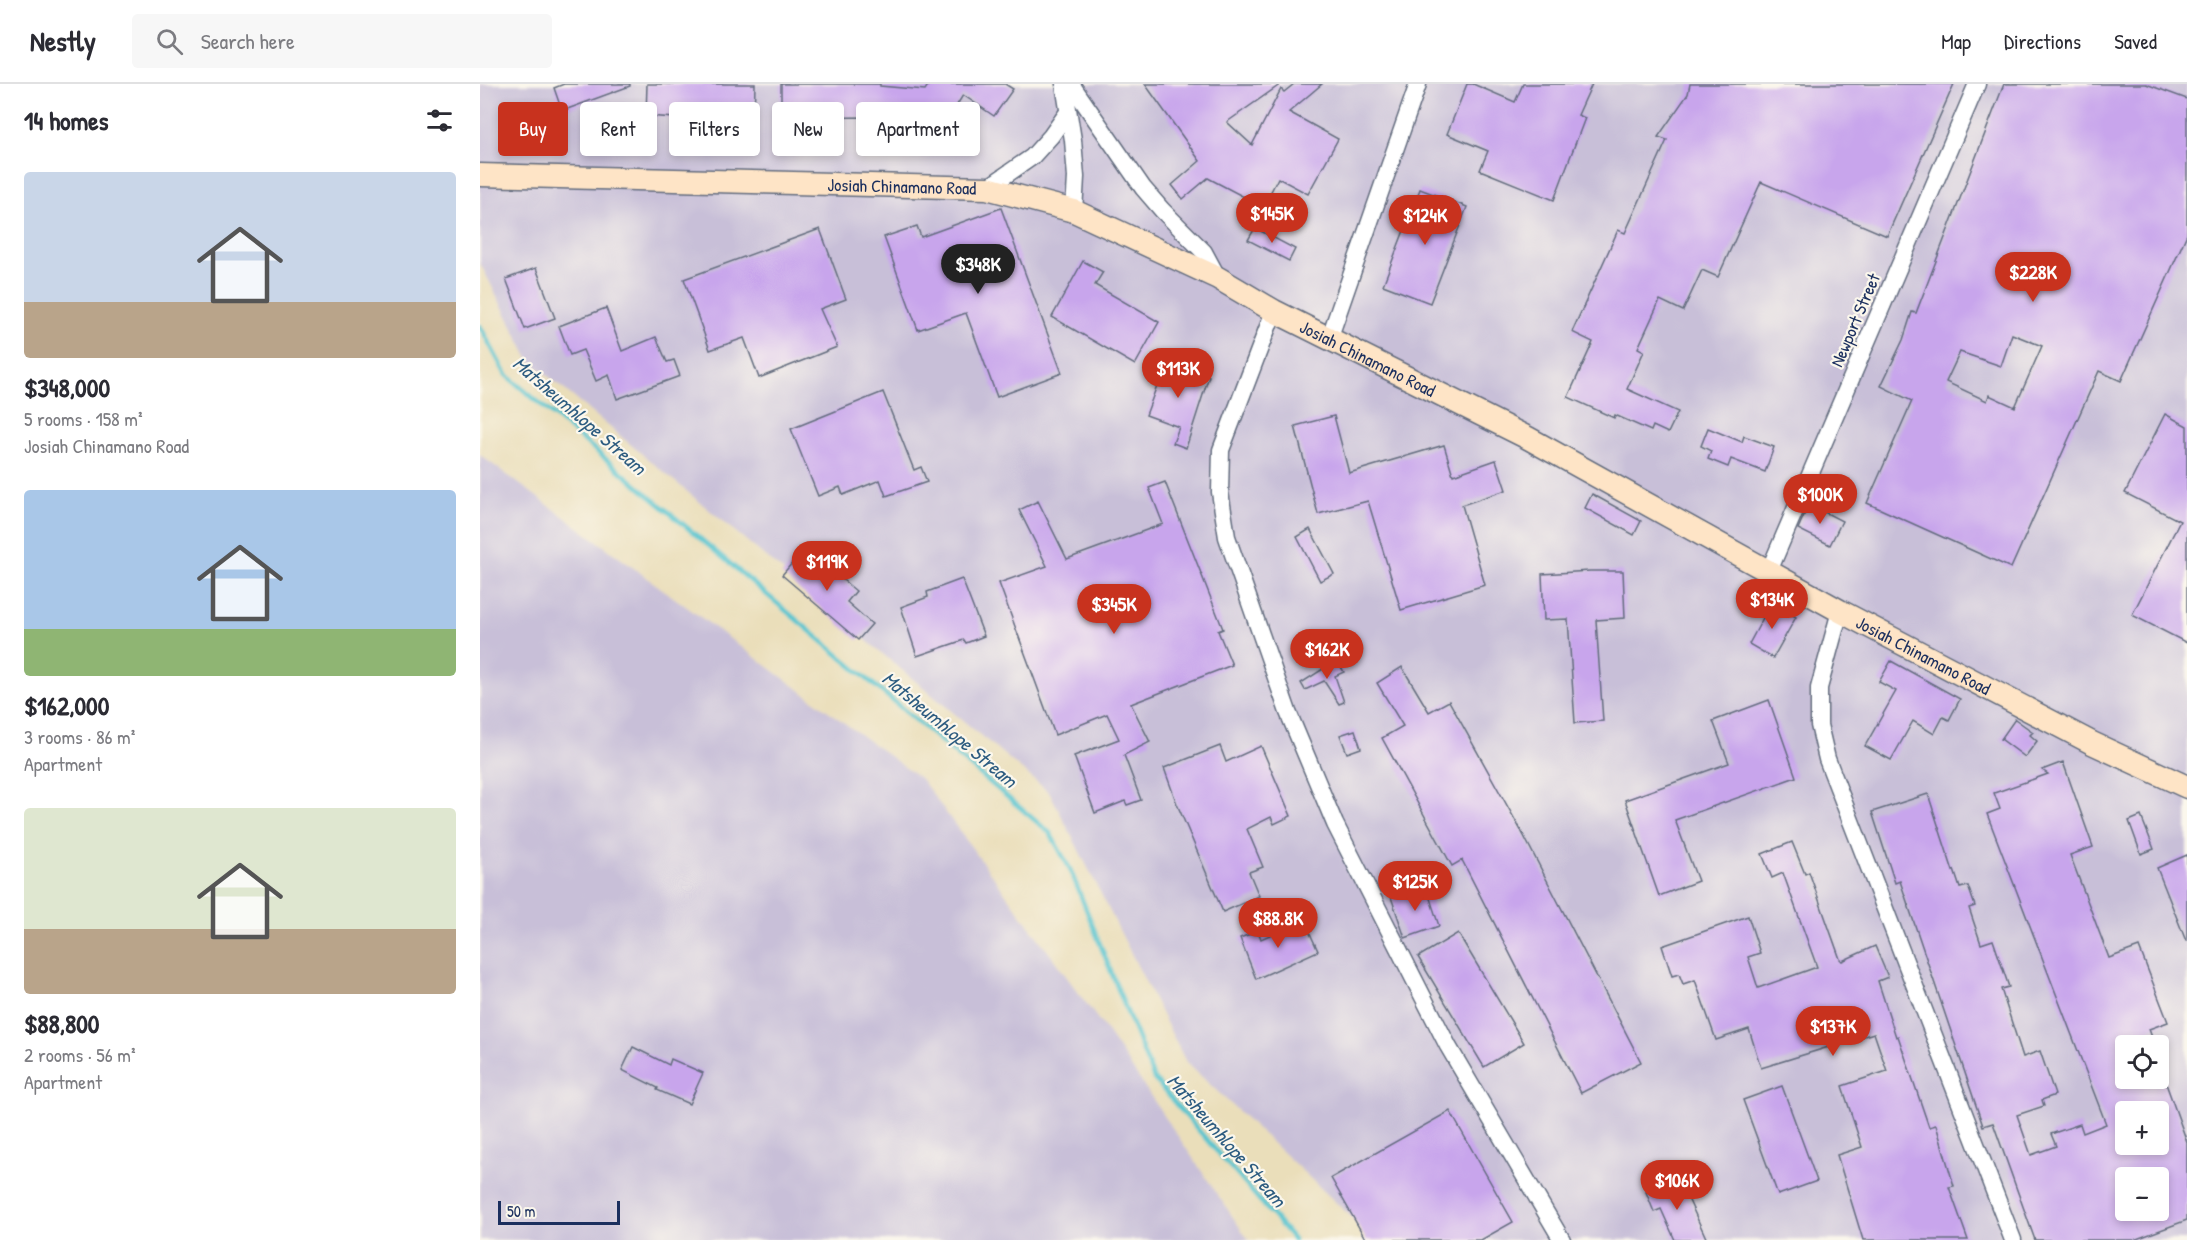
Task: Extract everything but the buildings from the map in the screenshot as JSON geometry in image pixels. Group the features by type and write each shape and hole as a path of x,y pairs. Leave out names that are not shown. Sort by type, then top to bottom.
{"street":[{"path":"1064,84 1076,177 1074,211"},
{"path":"1071,84 1143,188 1204,252 1218,278"},
{"path":"1329,339 1418,84"},
{"name":"Newport Street","path":"1769,571 1977,84"},
{"path":"987,188 1032,157 1068,112"},
{"name":"Josiah Chinamano Road","path":"480,175 987,188 1074,211 1218,278 1274,311 1528,438 1840,611 2092,743 2187,787"},
{"path":"1274,311 1221,450 1220,492 1227,537 1288,712 1335,824 1448,1046 1562,1240"},
{"path":"1840,611 1819,688 1819,725 1827,759 2013,1240"}],"shaded area":[{"path":"480,84 2187,84 2187,1240 1376,1240 1186,1062 1050,793 530,361 480,263"},
{"path":"480,455 922,780 1108,1033 1250,1240 480,1240"}],"waterway":[{"name":"Matsheumhlope Stream","path":"480,326 506,375 1050,833 1070,869 1154,1079 1294,1240"}]}
